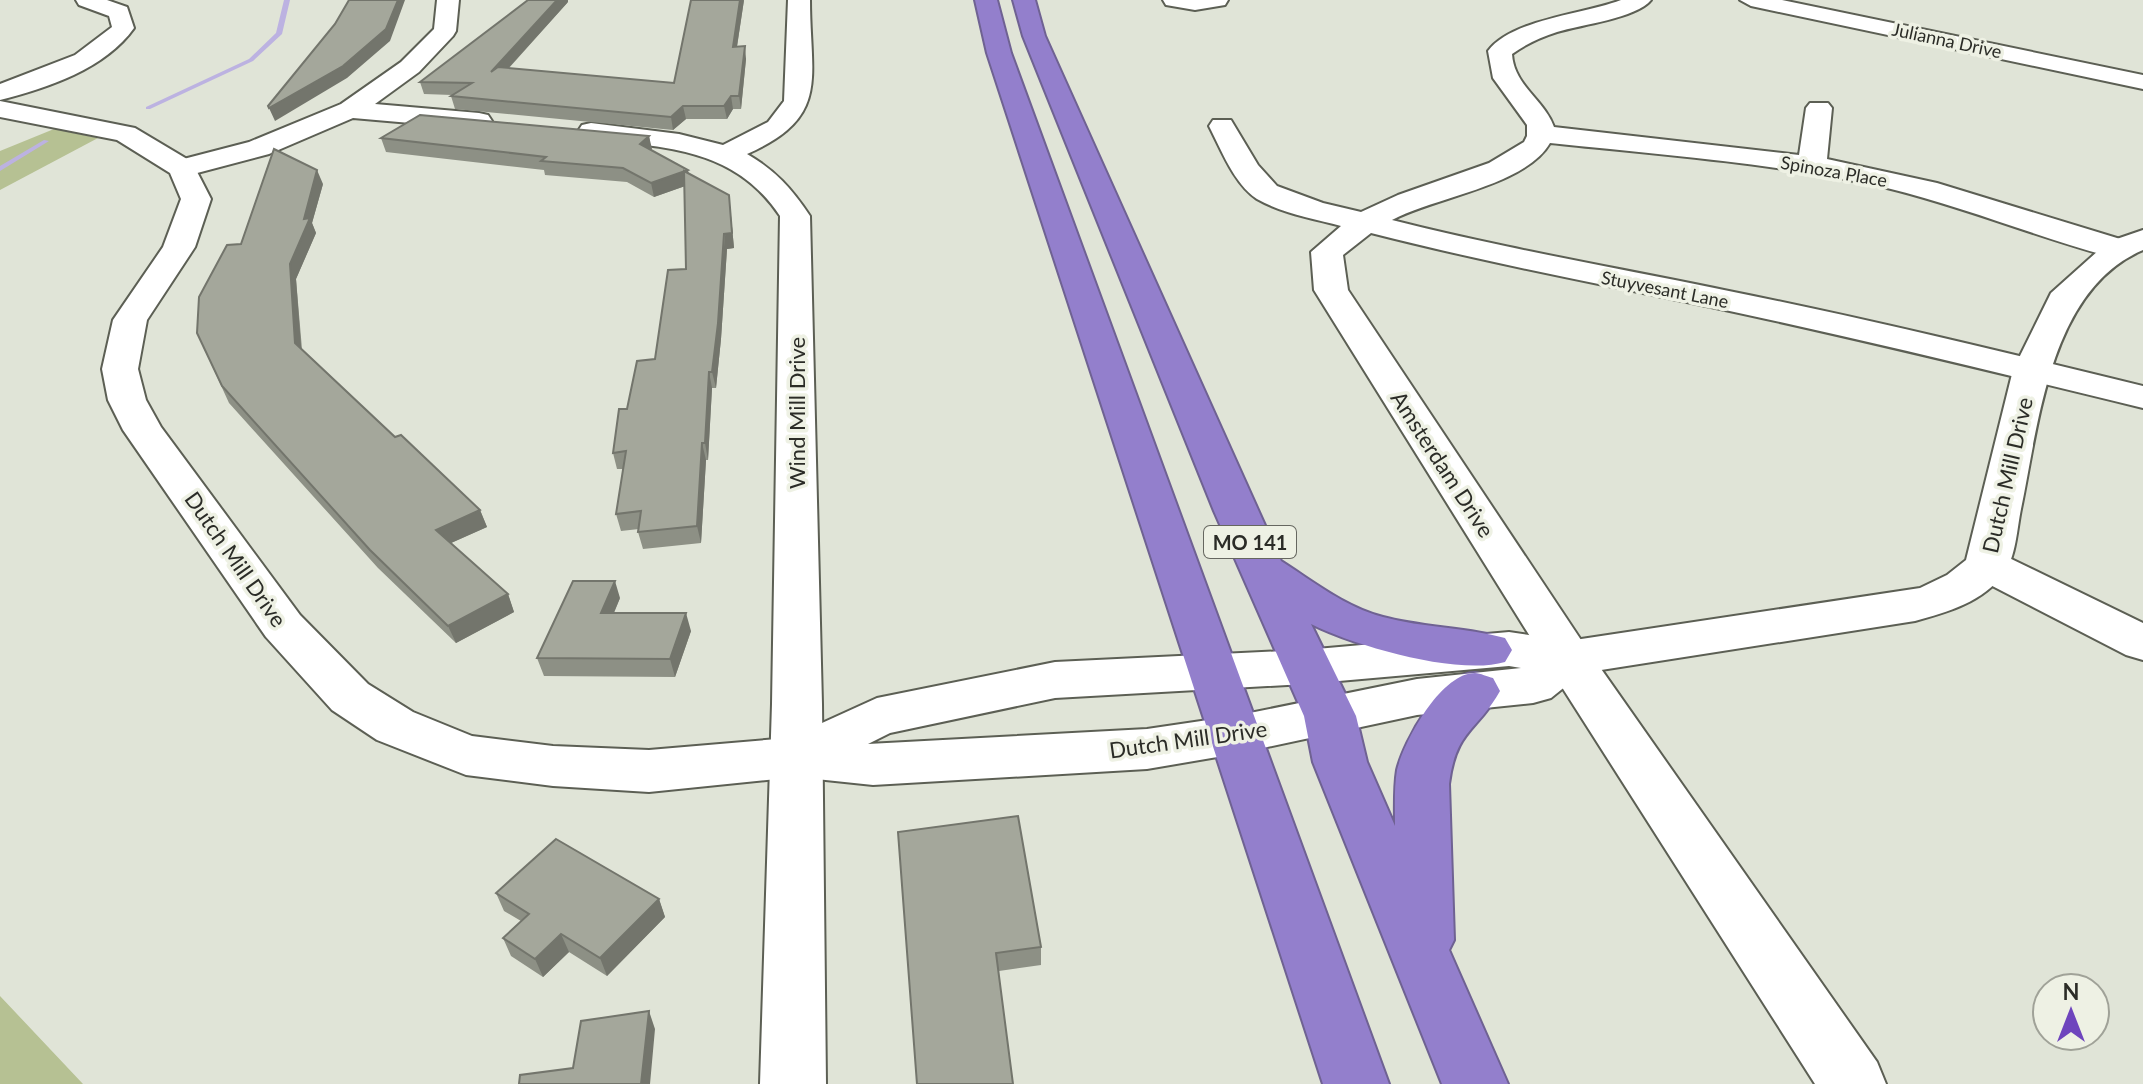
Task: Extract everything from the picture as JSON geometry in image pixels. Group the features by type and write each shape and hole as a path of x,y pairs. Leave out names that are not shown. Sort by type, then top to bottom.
{"highway":[{"name":"MO 141","path":"986,0 999,53 1356,1084"},
{"name":"MO 141","path":"1024,0 1034,36 1235,511 1330,716 1340,762 1475,1084"},
{"path":"1264,571 1327,612 1406,639 1481,670 1443,722 1425,758 1422,784 1424,963"}],"street":[{"path":"0,92 84,60 117,37 123,28 119,12 87,0"},
{"path":"0,109 125,134 182,168 259,148 350,110 410,67 445,31 448,0"},
{"path":"725,154 779,128 793,116 797,101 799,0"},
{"path":"1174,0 1195,4 1217,0"},
{"path":"1541,134 1535,114 1505,82 1498,66 1500,51 1534,31 1594,17 1640,0"},
{"name":"Julianna Drive","path":"1751,0 2143,82"},
{"path":"1812,166 1819,108"},
{"path":"350,110 504,123"},
{"name":"Stuyvesant Lane","path":"1206,119 1267,192 1287,201 1362,223 1567,271 1724,300 1953,350 2143,397"},
{"name":"Wind Mill Drive","path":"567,129 670,140 725,154 750,166 776,185 795,216 797,757 793,1084"},
{"name":"Spinoza Place","path":"1541,134 1812,166 1907,185 2131,244"},
{"name":"Amsterdam Drive","path":"1541,134 1537,145 1498,170 1395,206 1362,223 1327,252 1331,290 1568,658 1853,1084"},
{"name":"Dutch Mill Drive","path":"182,168 196,199 179,247 130,320 120,369 127,400 143,430 283,626 350,697 395,726 466,755 553,766 649,771 797,757 873,765 1147,749 1235,735 1417,697 1481,670"},
{"name":"Dutch Mill Drive","path":"797,757 877,717 1055,680 1305,667 1481,670 1533,685 1568,658 1915,605 1949,595 1971,583 1987,565 2031,370 2068,293 2131,244"},
{"path":"1987,565 2143,643"}],"green space":[{"path":"54,129 98,138 0,190 0,151"},
{"path":"0,996 83,1084 0,1084"}],"building":[{"path":"349,0 398,0 386,29 343,66 269,108 335,24"},
{"path":"528,0 557,0 491,72 498,67 674,83 691,0 740,0 733,47 745,46 739,96 731,96 724,106 683,106 671,117 451,96 472,83 420,82"},
{"path":"420,115 649,136 640,144 688,170 651,183 623,168 541,161 546,157 381,138"},
{"path":"274,149 317,170 304,219 310,218 290,264 295,343 395,437 401,435 480,510 436,530 508,594 448,626 370,550 222,386 197,333 199,297 227,245 241,244"},
{"path":"684,171 729,195 732,233 724,234 718,323 712,372 709,372 705,443 702,443 697,526 638,532 641,511 616,514 626,451 613,453 619,409 627,409 637,361 655,359 668,270 686,269"},
{"path":"573,581 615,581 601,613 686,613 670,659 537,658"},
{"path":"1018,816 1041,947 996,953 1013,1084 917,1084 898,832"},
{"path":"556,839 659,899 600,958 561,934 535,959 503,938 529,914 496,893"},
{"path":"649,1011 641,1084 519,1084 520,1075 573,1068 581,1021"}],"waterway":[{"path":"148,108 251,60 279,34 287,0"},
{"path":"0,169 46,141"}]}
